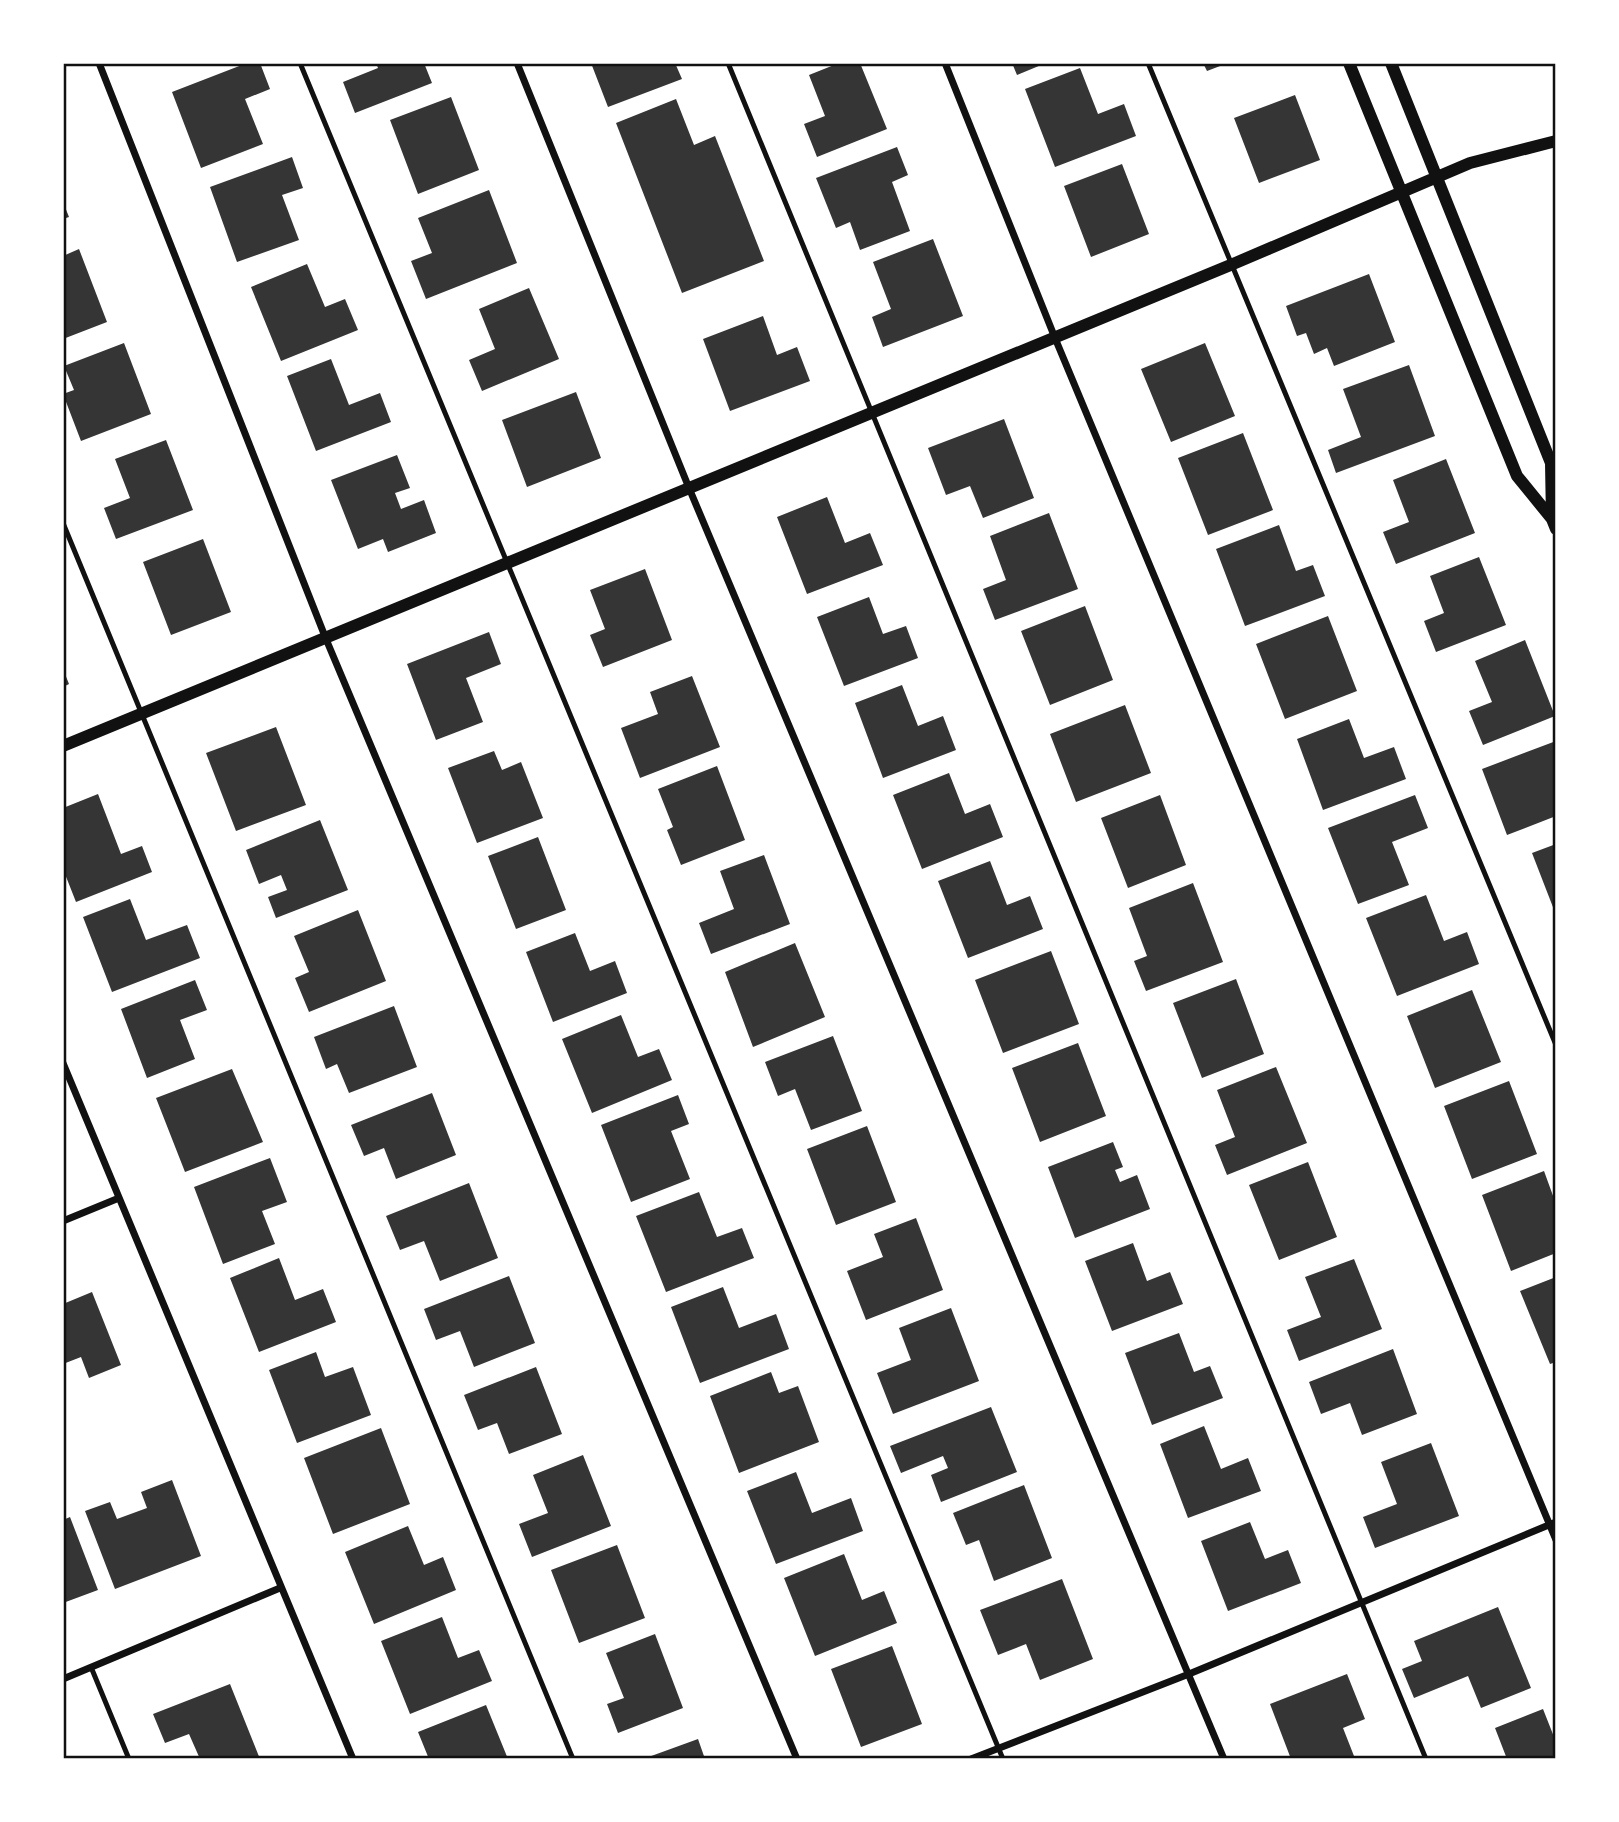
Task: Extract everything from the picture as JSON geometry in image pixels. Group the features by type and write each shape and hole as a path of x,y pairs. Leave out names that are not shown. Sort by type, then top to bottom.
{"street":[{"path":"99,63 326,639 797,1759"},
{"path":"517,63 689,488 1224,1759"},
{"path":"945,63 1055,338 1553,1523 1556,1540"},
{"path":"1349,63 1517,476 1554,524"},
{"path":"1391,63 1551,463 1554,524"},
{"path":"63,746 1055,338 1470,163 1556,141"},
{"path":"63,1063 353,1759"},
{"path":"63,1222 119,1198"},
{"path":"971,1759 1189,1674 1553,1523"},
{"path":"63,1679 280,1588"}],"lane":[{"path":"300,63 510,563 1003,1759"},
{"path":"728,63 1426,1759"},
{"path":"1148,63 1556,1045"},
{"path":"63,523 573,1759"},
{"path":"91,1667 129,1759"}],"building":[{"path":"247,63 260,63 270,89 245,99 263,144 201,168 172,92"},
{"path":"376,63 424,63 432,83 355,113 343,82 378,68"},
{"path":"591,63 675,63 682,79 608,107"},
{"path":"839,63 860,63 887,129 817,157 804,124 825,116 809,75"},
{"path":"1012,63 1046,63 1017,75"},
{"path":"1203,63 1228,63 1207,71"},
{"path":"1080,68 1098,114 1124,104 1136,136 1055,167 1025,89"},
{"path":"1295,95 1320,160 1259,183 1234,118"},
{"path":"451,97 479,170 418,194 390,120"},
{"path":"676,99 694,145 715,136 764,261 682,293 616,123"},
{"path":"897,147 908,175 892,182 910,231 860,250 850,222 836,228 816,178"},
{"path":"292,157 303,188 282,195 299,240 237,262 210,187"},
{"path":"1122,164 1149,234 1091,257 1064,186"},
{"path":"489,190 517,263 426,299 411,261 432,253 418,218"},
{"path":"63,202 69,217 63,219"},
{"path":"933,239 963,316 883,347 872,317 891,309 873,262"},
{"path":"79,249 107,322 63,339 63,256"},
{"path":"307,264 325,307 345,299 358,330 281,361 251,287"},
{"path":"1369,274 1395,342 1334,366 1327,348 1314,354 1306,333 1297,336 1286,306"},
{"path":"529,288 559,359 482,391 469,360 495,349 479,309"},
{"path":"763,316 777,355 797,347 810,381 730,411 703,339"},
{"path":"124,343 151,414 81,441 63,394 74,390 64,366"},
{"path":"1205,343 1235,416 1171,442 1141,369"},
{"path":"331,359 349,405 380,393 391,422 316,451 287,376"},
{"path":"1409,365 1435,436 1336,473 1328,450 1361,437 1343,389"},
{"path":"576,392 601,458 527,487 502,420"},
{"path":"1004,419 1034,498 983,518 970,486 946,495 928,448"},
{"path":"1243,433 1273,510 1208,535 1178,458"},
{"path":"166,440 193,510 116,539 104,508 130,498 115,459"},
{"path":"397,455 410,488 395,493 401,509 424,500 436,533 388,552 383,539 358,549 331,480"},
{"path":"1446,459 1475,533 1396,564 1383,532 1409,522 1393,480"},
{"path":"827,497 845,543 870,533 883,565 807,594 777,517"},
{"path":"1049,513 1078,589 995,620 983,589 1006,580 990,536"},
{"path":"1279,525 1296,571 1313,565 1325,596 1245,626 1216,549"},
{"path":"203,539 231,612 171,635 143,562"},
{"path":"1479,557 1506,625 1436,652 1424,621 1444,613 1430,576"},
{"path":"645,569 672,640 603,667 590,635 605,629 590,590"},
{"path":"869,597 883,634 906,626 918,658 844,686 817,617"},
{"path":"1085,606 1113,680 1050,705 1021,631"},
{"path":"1328,616 1357,691 1285,719 1256,644"},
{"path":"489,632 501,664 466,678 483,722 436,740 407,664"},
{"path":"1525,640 1555,716 1483,745 1469,711 1492,702 1475,661"},
{"path":"63,669 69,684 63,687"},
{"path":"692,676 720,747 640,778 621,728 658,714 650,692"},
{"path":"902,685 918,726 943,716 956,750 883,778 855,703"},
{"path":"1125,705 1151,773 1076,802 1050,734"},
{"path":"1349,719 1364,758 1394,747 1406,779 1323,810 1297,739"},
{"path":"276,727 306,805 236,831 206,753"},
{"path":"1556,741 1556,816 1507,835 1482,769"},
{"path":"494,751 502,770 521,762 543,818 477,843 448,768"},
{"path":"717,766 745,840 681,865 667,830 673,827 658,789"},
{"path":"949,773 965,814 990,804 1003,837 922,869 893,795"},
{"path":"98,794 121,854 142,846 152,872 76,902 63,869 63,808"},
{"path":"1160,795 1186,865 1128,888 1101,818"},
{"path":"1415,795 1428,828 1392,842 1409,885 1358,904 1328,828"},
{"path":"320,820 348,890 276,918 268,897 287,890 281,875 259,884 246,850"},
{"path":"538,837 566,910 516,929 488,856"},
{"path":"1556,844 1556,915 1532,853"},
{"path":"764,855 790,924 711,954 699,923 734,909 720,871"},
{"path":"990,861 1007,905 1030,896 1043,929 968,958 938,881"},
{"path":"1193,883 1223,962 1146,991 1134,961 1147,956 1129,908"},
{"path":"1426,895 1444,941 1467,932 1479,964 1397,996 1366,918"},
{"path":"130,899 146,940 187,925 200,958 112,992 83,917"},
{"path":"358,910 386,981 309,1012 295,978 309,972 294,936"},
{"path":"575,933 590,971 615,961 627,993 553,1022 526,952"},
{"path":"795,943 825,1017 753,1047 725,972"},
{"path":"1051,951 1079,1024 1003,1053 975,980"},
{"path":"1236,979 1264,1054 1202,1078 1173,1003"},
{"path":"195,980 207,1010 180,1020 195,1059 147,1078 121,1009"},
{"path":"1472,990 1501,1062 1435,1088 1407,1016"},
{"path":"394,1006 417,1067 349,1093 337,1064 326,1069 314,1037"},
{"path":"621,1015 638,1057 659,1049 672,1080 592,1113 562,1039"},
{"path":"833,1036 862,1111 811,1130 795,1089 778,1096 765,1062"},
{"path":"1078,1043 1106,1116 1040,1142 1012,1068"},
{"path":"1276,1067 1307,1143 1227,1175 1215,1145 1235,1137 1217,1090"},
{"path":"232,1069 263,1142 185,1172 156,1098"},
{"path":"1509,1081 1537,1154 1472,1179 1444,1106"},
{"path":"432,1093 456,1155 396,1179 384,1148 364,1156 351,1125"},
{"path":"678,1095 689,1124 671,1131 690,1179 631,1202 601,1125"},
{"path":"867,1126 896,1202 836,1225 807,1149"},
{"path":"1113,1142 1123,1167 1115,1170 1120,1182 1137,1175 1150,1209 1075,1238 1048,1167"},
{"path":"270,1158 287,1202 262,1211 275,1244 223,1264 194,1187"},
{"path":"1308,1162 1337,1237 1279,1260 1249,1185"},
{"path":"1544,1171 1556,1204 1556,1253 1511,1271 1482,1195"},
{"path":"469,1183 498,1258 440,1281 424,1241 400,1250 386,1216"},
{"path":"699,1192 717,1237 742,1228 754,1258 666,1292 636,1216"},
{"path":"916,1218 943,1290 866,1320 847,1271 883,1257 874,1234"},
{"path":"1133,1243 1147,1281 1170,1272 1183,1304 1112,1331 1085,1261"},
{"path":"279,1258 295,1300 323,1289 336,1322 259,1352 230,1278"},
{"path":"1354,1259 1382,1329 1299,1361 1287,1330 1321,1317 1305,1277"},
{"path":"509,1276 535,1343 474,1367 460,1331 436,1340 424,1309"},
{"path":"1556,1277 1556,1362 1550,1364 1520,1291"},
{"path":"723,1287 739,1328 776,1314 789,1349 700,1383 671,1307"},
{"path":"92,1292 121,1365 89,1378 81,1357 63,1364 63,1304"},
{"path":"951,1308 979,1381 893,1414 877,1373 911,1360 899,1328"},
{"path":"1179,1333 1194,1372 1210,1366 1223,1398 1152,1425 1125,1353"},
{"path":"1393,1349 1417,1414 1362,1435 1350,1403 1321,1414 1309,1382"},
{"path":"316,1352 325,1377 353,1367 371,1415 297,1443 269,1370"},
{"path":"536,1367 562,1434 509,1454 497,1423 478,1430 464,1395"},
{"path":"771,1372 779,1393 798,1386 819,1442 739,1473 710,1396"},
{"path":"991,1407 1017,1472 941,1502 931,1475 948,1468 943,1456 901,1473 890,1446"},
{"path":"1204,1426 1221,1469 1248,1458 1261,1491 1188,1518 1160,1444"},
{"path":"381,1428 410,1504 333,1534 304,1458"},
{"path":"1431,1443 1459,1516 1375,1548 1363,1517 1397,1504 1381,1462"},
{"path":"583,1455 611,1526 532,1557 519,1524 548,1513 533,1475"},
{"path":"796,1472 812,1513 851,1498 863,1531 776,1564 747,1491"},
{"path":"172,1480 201,1556 115,1589 85,1511 110,1502 117,1519 147,1508 141,1492"},
{"path":"1024,1485 1052,1558 994,1581 979,1540 966,1545 953,1513"},
{"path":"70,1517 98,1590 63,1603 63,1520"},
{"path":"1250,1522 1265,1559 1288,1550 1301,1583 1228,1611 1201,1541"},
{"path":"408,1526 424,1565 443,1557 456,1590 374,1624 345,1552"},
{"path":"617,1545 645,1618 579,1643 551,1570"},
{"path":"844,1554 862,1600 884,1591 897,1623 815,1656 784,1578"},
{"path":"1062,1579 1093,1659 1040,1680 1026,1644 998,1655 980,1610"},
{"path":"1498,1607 1531,1688 1481,1708 1468,1676 1414,1698 1402,1669 1422,1661 1414,1641"},
{"path":"442,1617 458,1658 479,1650 492,1681 410,1714 381,1641"},
{"path":"655,1634 683,1708 618,1733 607,1704 624,1698 606,1653"},
{"path":"892,1646 922,1724 861,1747 831,1669"},
{"path":"1347,1674 1365,1719 1343,1728 1354,1756 1291,1759 1270,1704"},
{"path":"230,1684 260,1759 200,1759 189,1734 165,1743 153,1714"},
{"path":"486,1705 508,1759 429,1759 418,1732"},
{"path":"1543,1709 1556,1742 1556,1759 1507,1759 1495,1728"},
{"path":"698,1739 705,1759 643,1759"}]}
